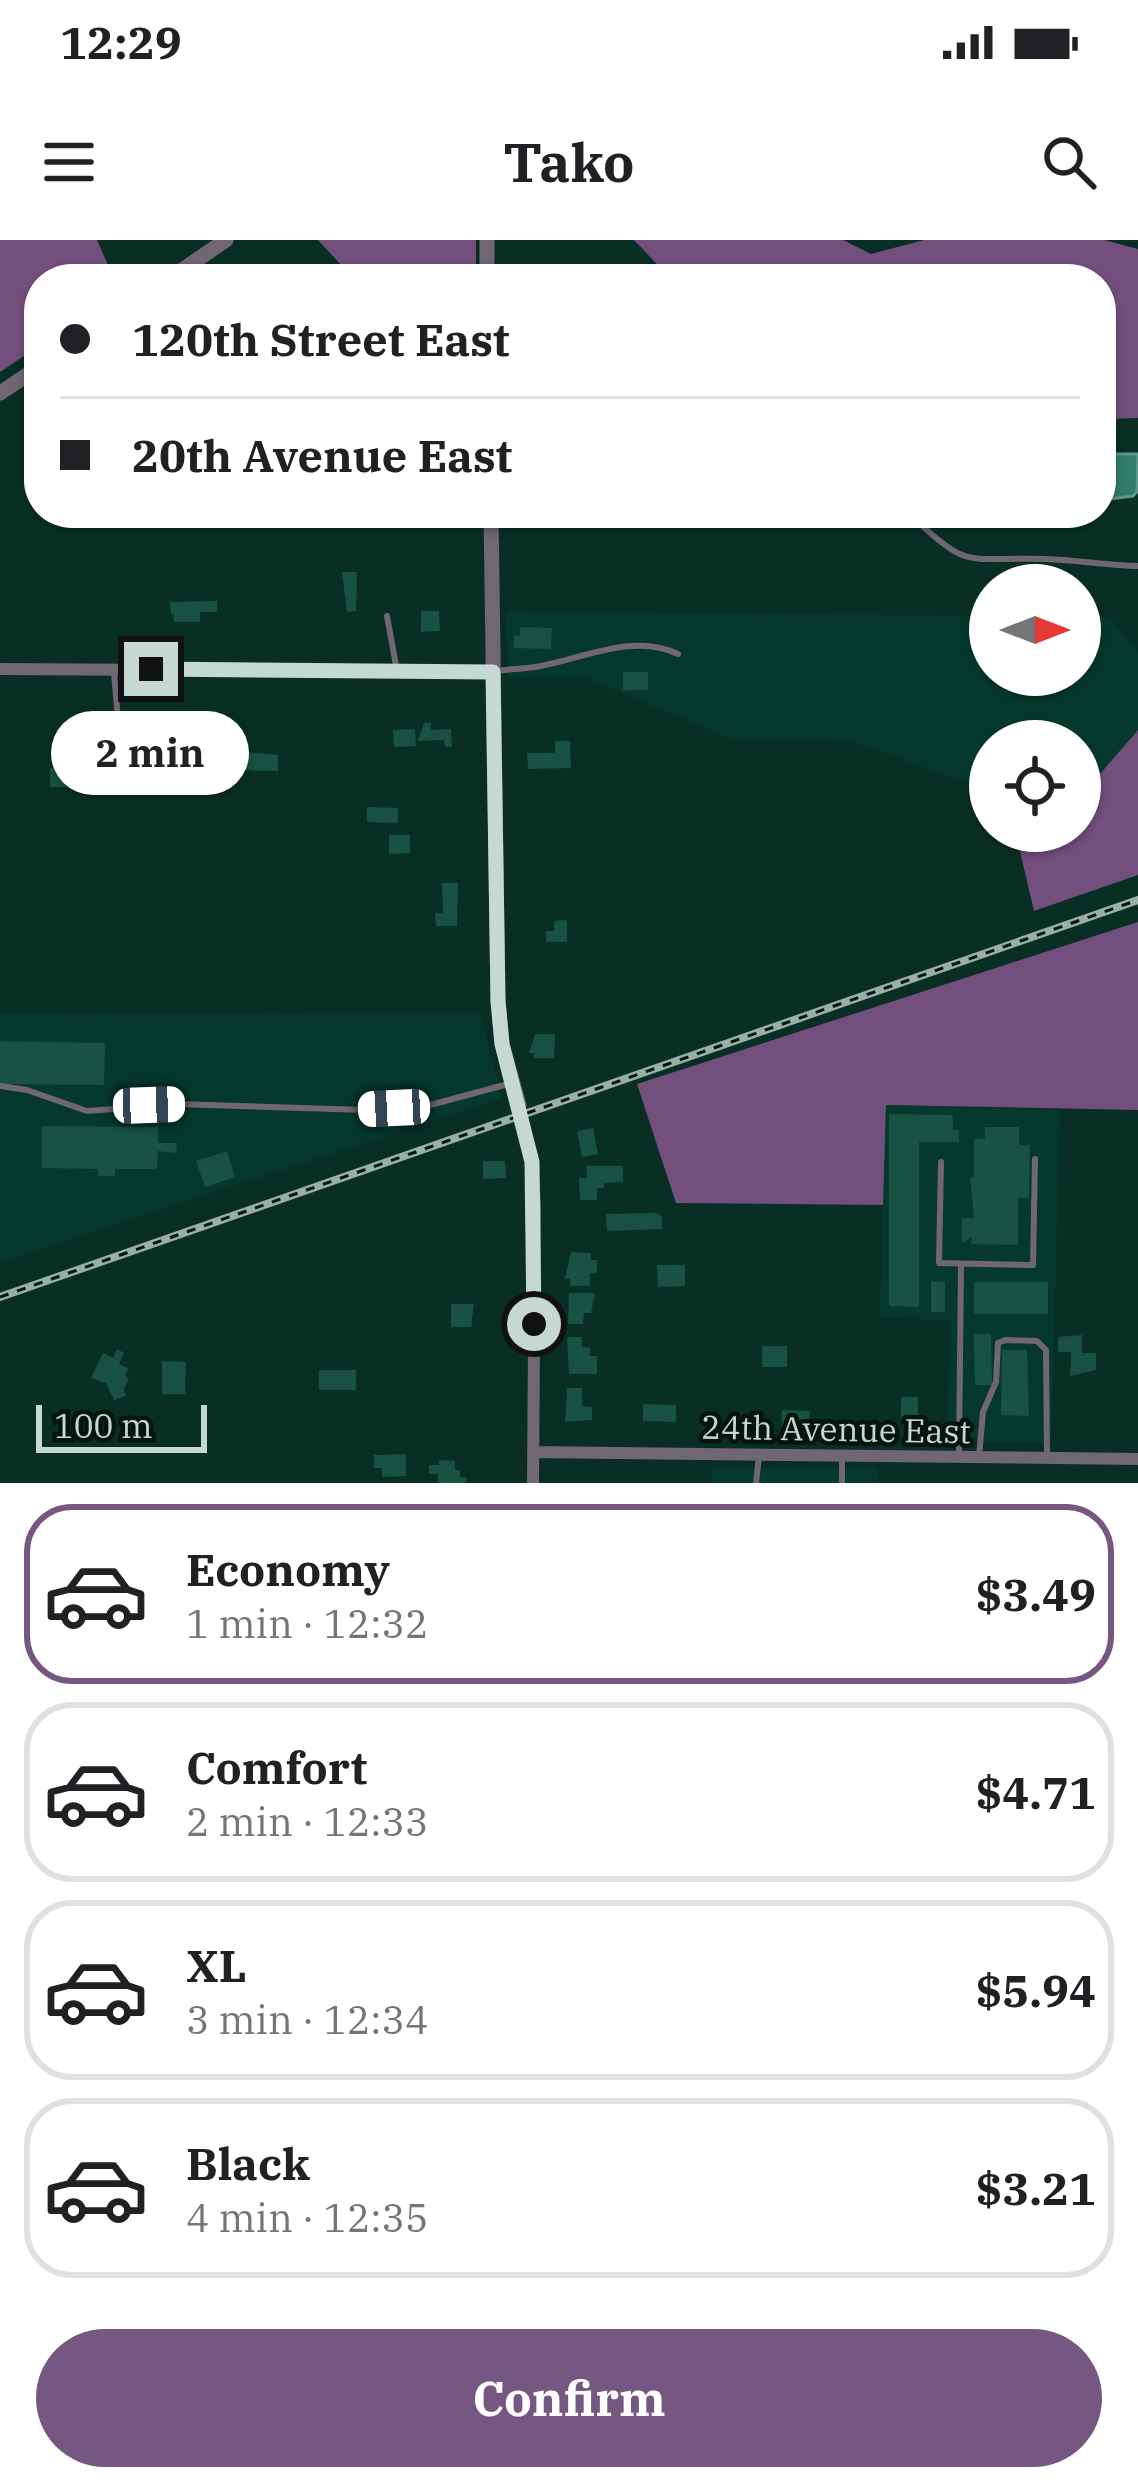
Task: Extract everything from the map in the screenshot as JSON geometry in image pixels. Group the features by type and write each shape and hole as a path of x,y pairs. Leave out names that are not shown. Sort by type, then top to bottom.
{"street":[{"path":"191,264 226,240"},
{"path":"491,528 498,1001 502,1044 532,1162 535,1206 532,1483"},
{"path":"0,669 493,672"},
{"name":"24th Avenue East","path":"533,1452 1138,1459"}],"lane":[{"path":"923,528 932,538 981,562 1043,559 1138,566"},
{"path":"387,616 397,671"},
{"path":"493,672 634,646 664,647 678,653"},
{"path":"115,669 119,732"},
{"path":"0,1086 41,1094 87,1111 176,1104 366,1110 423,1107 512,1083"},
{"path":"941,1162 939,1263 1034,1264 1035,1159"},
{"path":"959,1457 961,1264"},
{"path":"979,1457 983,1412 997,1382 998,1343 1017,1340 1036,1341 1046,1350 1047,1458"},
{"path":"757,1483 759,1456"},
{"path":"842,1456 842,1483"}],"shaded area":[{"path":"0,240 97,240 107,264 24,264 24,356 0,372"},
{"path":"318,240 476,240 476,264 340,264"},
{"path":"634,240 843,240 871,254 924,240 1104,240 1138,249 1138,418 1116,419 1116,264 657,264"},
{"path":"1116,454 1138,454 1133,496 1116,498"},
{"path":"506,612 969,616 969,696 1101,696 1101,617 1110,617 1138,652 1138,730 1101,773 1101,720 969,720 969,783 848,740 732,739 583,676 509,678"},
{"path":"1138,730 1138,875 1034,911 1020,852 1101,852 1101,773"},
{"path":"1138,922 1138,1110 886,1105 883,1205 676,1203 637,1084"},
{"path":"0,1014 480,1015 502,1098 0,1262"},
{"path":"885,1105 1060,1110 1051,1443 947,1441 950,1320 880,1318"},
{"path":"712,1468 878,1468 878,1483 712,1483"}],"building":[{"path":"342,572 357,572 356,611 347,612"},
{"path":"217,601 217,612 200,612 200,622 174,622 170,602"},
{"path":"421,611 439,611 440,631 421,632"},
{"path":"520,627 552,628 551,649 514,648"},
{"path":"623,672 648,672 648,690 623,690"},
{"path":"431,722 431,730 451,729 452,747 445,747 444,740 418,741 424,723"},
{"path":"415,729 416,746 394,747 393,730"},
{"path":"555,741 570,741 571,768 528,769 527,753 555,753"},
{"path":"235,751 278,755 278,771 234,770"},
{"path":"50,768 73,768 73,787 50,787"},
{"path":"367,807 398,808 398,823 367,822"},
{"path":"389,835 410,835 410,853 389,854"},
{"path":"442,883 458,883 457,926 436,926 435,913 443,913"},
{"path":"567,920 567,942 546,942 546,931 554,931 554,921"},
{"path":"535,1034 555,1034 554,1058 534,1058 529,1053"},
{"path":"0,1041 105,1043 104,1085 0,1084"},
{"path":"889,1114 953,1115 953,1130 959,1130 959,1142 919,1142 919,1307 889,1306"},
{"path":"42,1126 158,1127 158,1143 177,1143 176,1153 158,1151 157,1169 115,1169 115,1176 98,1176 98,1169 42,1168"},
{"path":"985,1127 1019,1127 1019,1145 1030,1145 1029,1198 1018,1198 1018,1245 971,1244 972,1237 962,1243 962,1218 974,1218 970,1177 974,1177 974,1139 985,1139"},
{"path":"593,1128 598,1154 582,1157 577,1131"},
{"path":"227,1151 235,1177 205,1187 196,1161"},
{"path":"483,1161 505,1161 506,1178 483,1179"},
{"path":"586,1166 623,1166 623,1182 604,1183 604,1188 597,1188 597,1200 580,1200 579,1178 587,1178"},
{"path":"606,1214 662,1216 662,1229 607,1231"},
{"path":"571,1252 591,1253 591,1260 597,1260 590,1286 570,1286 570,1279 565,1279"},
{"path":"657,1265 685,1265 685,1286 658,1287"},
{"path":"931,1281 945,1282 945,1312 931,1312"},
{"path":"974,1282 1048,1282 1048,1314 974,1314"},
{"path":"569,1293 595,1293 583,1324 568,1324"},
{"path":"451,1304 474,1304 471,1327 451,1327"},
{"path":"974,1334 991,1334 992,1385 975,1385"},
{"path":"1082,1335 1082,1353 1096,1353 1096,1370 1070,1376 1071,1352 1058,1352 1058,1337"},
{"path":"567,1337 582,1337 582,1347 590,1348 590,1356 597,1356 597,1374 569,1374"},
{"path":"762,1346 787,1346 787,1367 762,1367"},
{"path":"117,1349 124,1353 119,1364 128,1368 125,1376 129,1378 126,1396 114,1400 106,1383 91,1378 103,1353 113,1358"},
{"path":"1002,1350 1027,1350 1029,1416 1001,1415"},
{"path":"162,1361 186,1362 185,1394 162,1394"},
{"path":"319,1370 356,1370 356,1390 319,1390"},
{"path":"567,1388 582,1388 582,1406 592,1407 592,1420 565,1422"},
{"path":"901,1397 918,1397 918,1418 901,1418"},
{"path":"643,1404 676,1405 676,1422 643,1421"},
{"path":"782,1410 810,1411 809,1423 782,1427"},
{"path":"406,1454 406,1476 382,1477 382,1468 374,1468 374,1455"},
{"path":"439,1460 455,1461 455,1470 466,1477 466,1483 438,1483 438,1474 429,1474 429,1465 439,1465"}],"railway":[{"path":"0,1297 1138,900"}],"route":[{"path":"151,669 493,672 498,1001 507,1069 532,1162 534,1324"}]}
